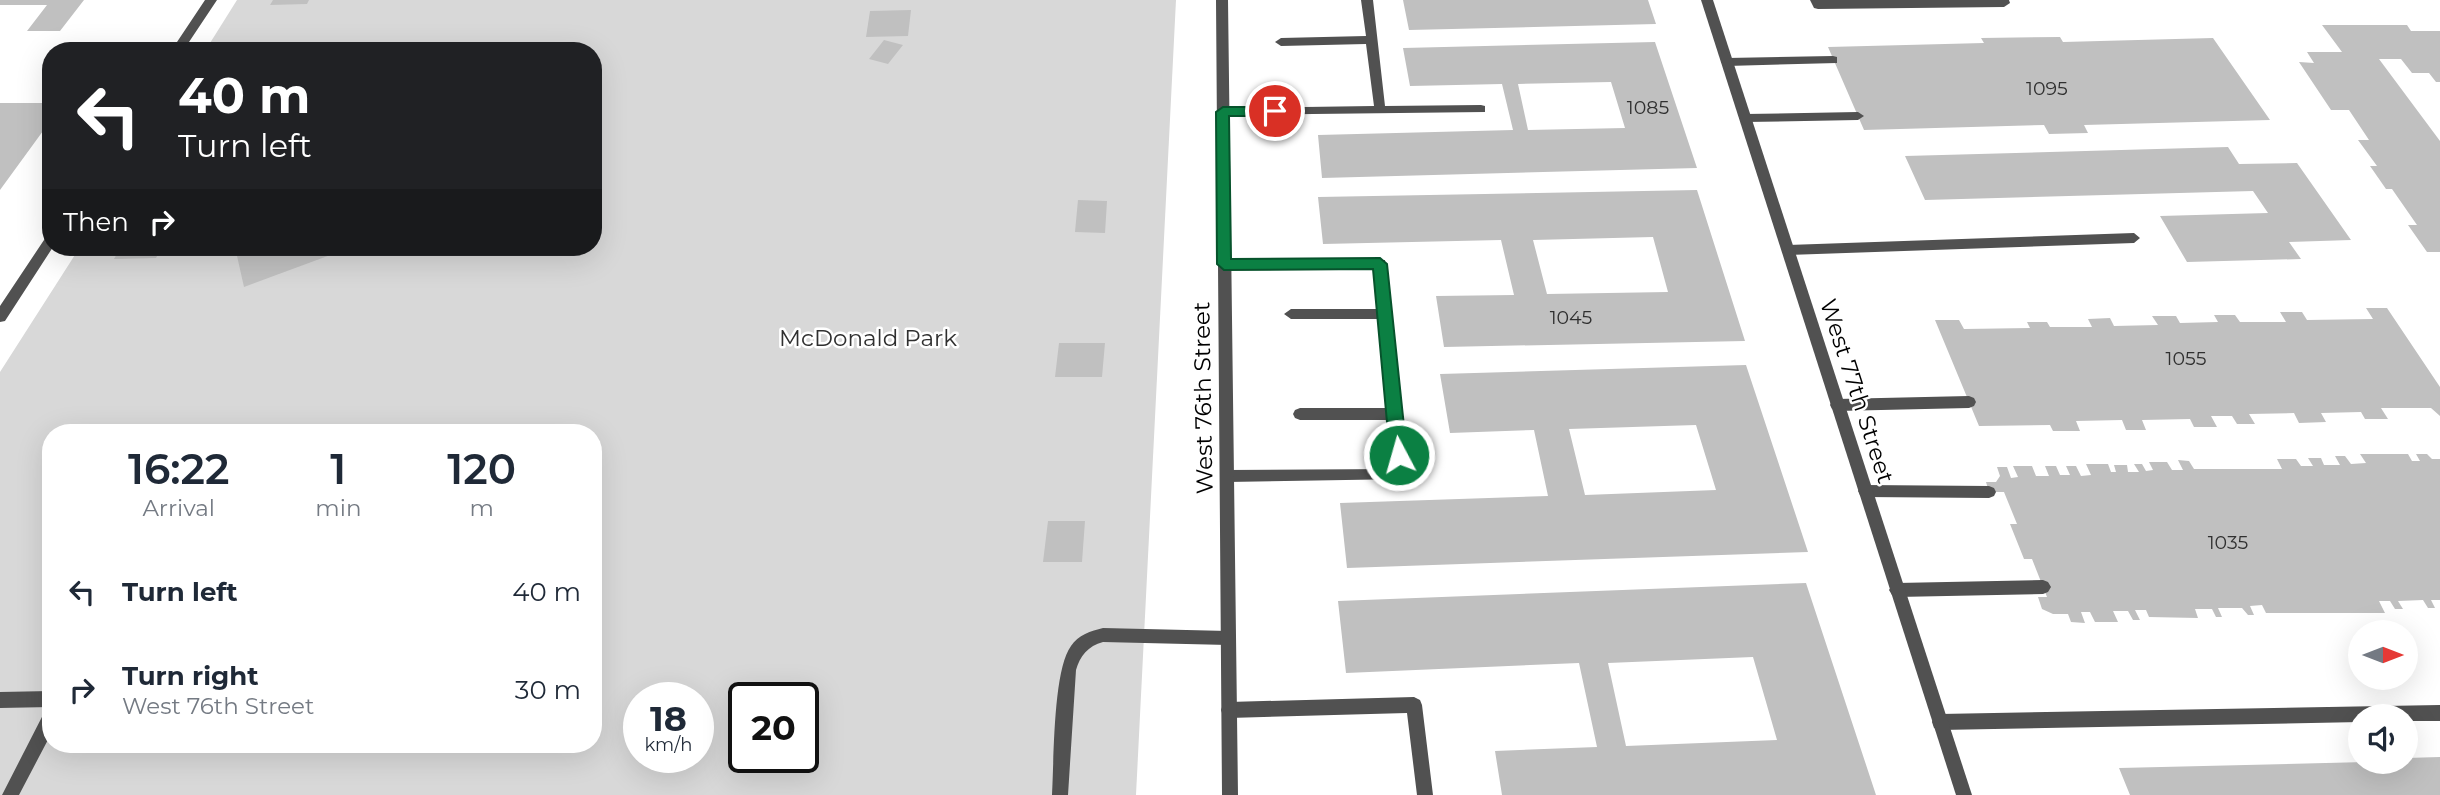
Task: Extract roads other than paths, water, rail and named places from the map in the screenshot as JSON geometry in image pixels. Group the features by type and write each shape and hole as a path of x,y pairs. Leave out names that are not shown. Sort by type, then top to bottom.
{"street":[{"path":"183,42 211,0"},
{"name":"West 76th Street","path":"1222,0 1230,795"},
{"path":"1367,0 1380,110"},
{"name":"West 77th Street","path":"1707,0 1964,795"},
{"path":"1816,0 1818,5 2004,3 2003,0"},
{"path":"1281,43 1372,40"},
{"path":"1727,62 1833,60"},
{"path":"1223,112 1481,110"},
{"path":"1745,118 1858,116"},
{"path":"1788,250 2133,238"},
{"path":"0,317 42,254"},
{"path":"1224,264 1380,264 1401,475 1227,476"},
{"path":"1291,314 1385,314"},
{"path":"1837,405 1969,402"},
{"path":"1300,414 1394,414"},
{"path":"1865,491 1989,492"},
{"path":"1897,590 2043,587"},
{"path":"1060,795 1068,670 1072,654 1081,645 1090,638 1103,635 1228,638"},
{"path":"0,700 42,699"},
{"path":"1229,710 1414,705 1425,795"},
{"path":"1940,722 2440,713"},
{"path":"10,795 42,734"}],"park label":[{"name":"McDonald Park","path":"868,338"}]}
